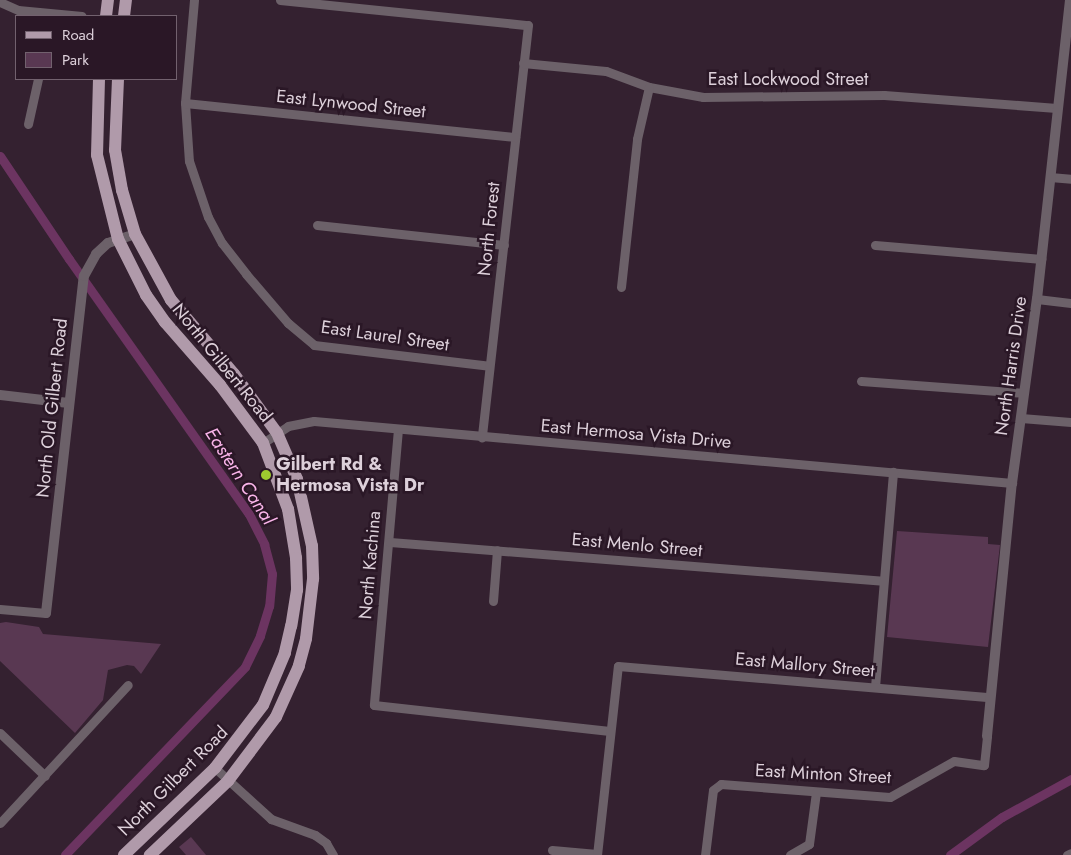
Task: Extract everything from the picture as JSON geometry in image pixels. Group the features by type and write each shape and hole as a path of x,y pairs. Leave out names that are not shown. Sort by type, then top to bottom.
{"main road":[{"path":"106,15 108,0"},
{"path":"124,15 126,0"},
{"name":"North Gilbert Road","path":"99,80 97,155 118,239 146,294 165,322 220,385 263,443 288,509 296,558 297,590 285,653 263,705 215,768 124,855"},
{"name":"North Gilbert Road","path":"118,80 115,150 122,190 135,234 171,300 234,374 277,434 298,479 307,514 312,554 311,611 299,666 287,695 262,738 228,781 150,855"}],"street":[{"path":"184,103 194,0"},
{"name":"North Forest","path":"280,0 528,25 482,437"},
{"path":"0,2 18,10 47,15"},
{"name":"North Harris Drive","path":"986,736 1012,483 1037,299 1070,3"},
{"name":"East Lockwood Street","path":"523,63 606,71 650,87 703,97 884,95 1057,108"},
{"path":"28,124 38,80"},
{"path":"621,287 637,139 650,87"},
{"name":"East Lynwood Street","path":"184,103 515,137"},
{"name":"East Laurel Street","path":"184,103 189,161 197,189 222,243 246,274 301,336 314,345 490,366"},
{"path":"1050,176 1071,179"},
{"path":"317,225 504,245"},
{"name":"North Old Gilbert Road","path":"46,613 81,292 88,265 96,254 118,239 135,234"},
{"path":"875,245 1041,259"},
{"path":"1037,299 1071,303"},
{"path":"861,381 1024,393"},
{"path":"0,395 69,402"},
{"path":"1021,418 1071,422"},
{"name":"East Hermosa Vista Drive","path":"263,443 299,423 314,421 1012,483"},
{"name":"North Kachina","path":"398,429 390,542 374,704 610,731"},
{"path":"875,687 882,580 893,472"},
{"name":"East Menlo Street","path":"390,542 882,580"},
{"path":"493,601 497,550"},
{"path":"0,609 46,613"},
{"name":"East Mallory Street","path":"610,731 618,666 990,697"},
{"path":"0,823 128,685"},
{"path":"552,850 597,854 610,731"},
{"path":"0,733 45,776"},
{"name":"East Minton Street","path":"704,855 712,790 722,784 890,797 954,762 984,765 986,736"},
{"path":"215,768 271,819 315,835 326,843 333,855"},
{"path":"790,855 809,844 816,792"},
{"path":"1066,855 1071,853"}],"green space":[{"path":"897,531 988,537 988,544 1000,545 988,647 887,637"},
{"path":"6,622 39,627 43,634 161,644 141,674 134,666 127,665 108,670 103,700 75,733 0,661 0,623"},
{"path":"191,837 206,855 186,855 179,847"}],"waterway":[{"name":"Eastern Canal","path":"0,156 69,259 249,514 264,544 272,574 269,606 260,636 245,667 65,855"},
{"path":"950,855 1002,817 1071,779"}],"place":[{"name":"Gilbert Rd & Hermosa Vista Dr","path":"266,475"}]}
